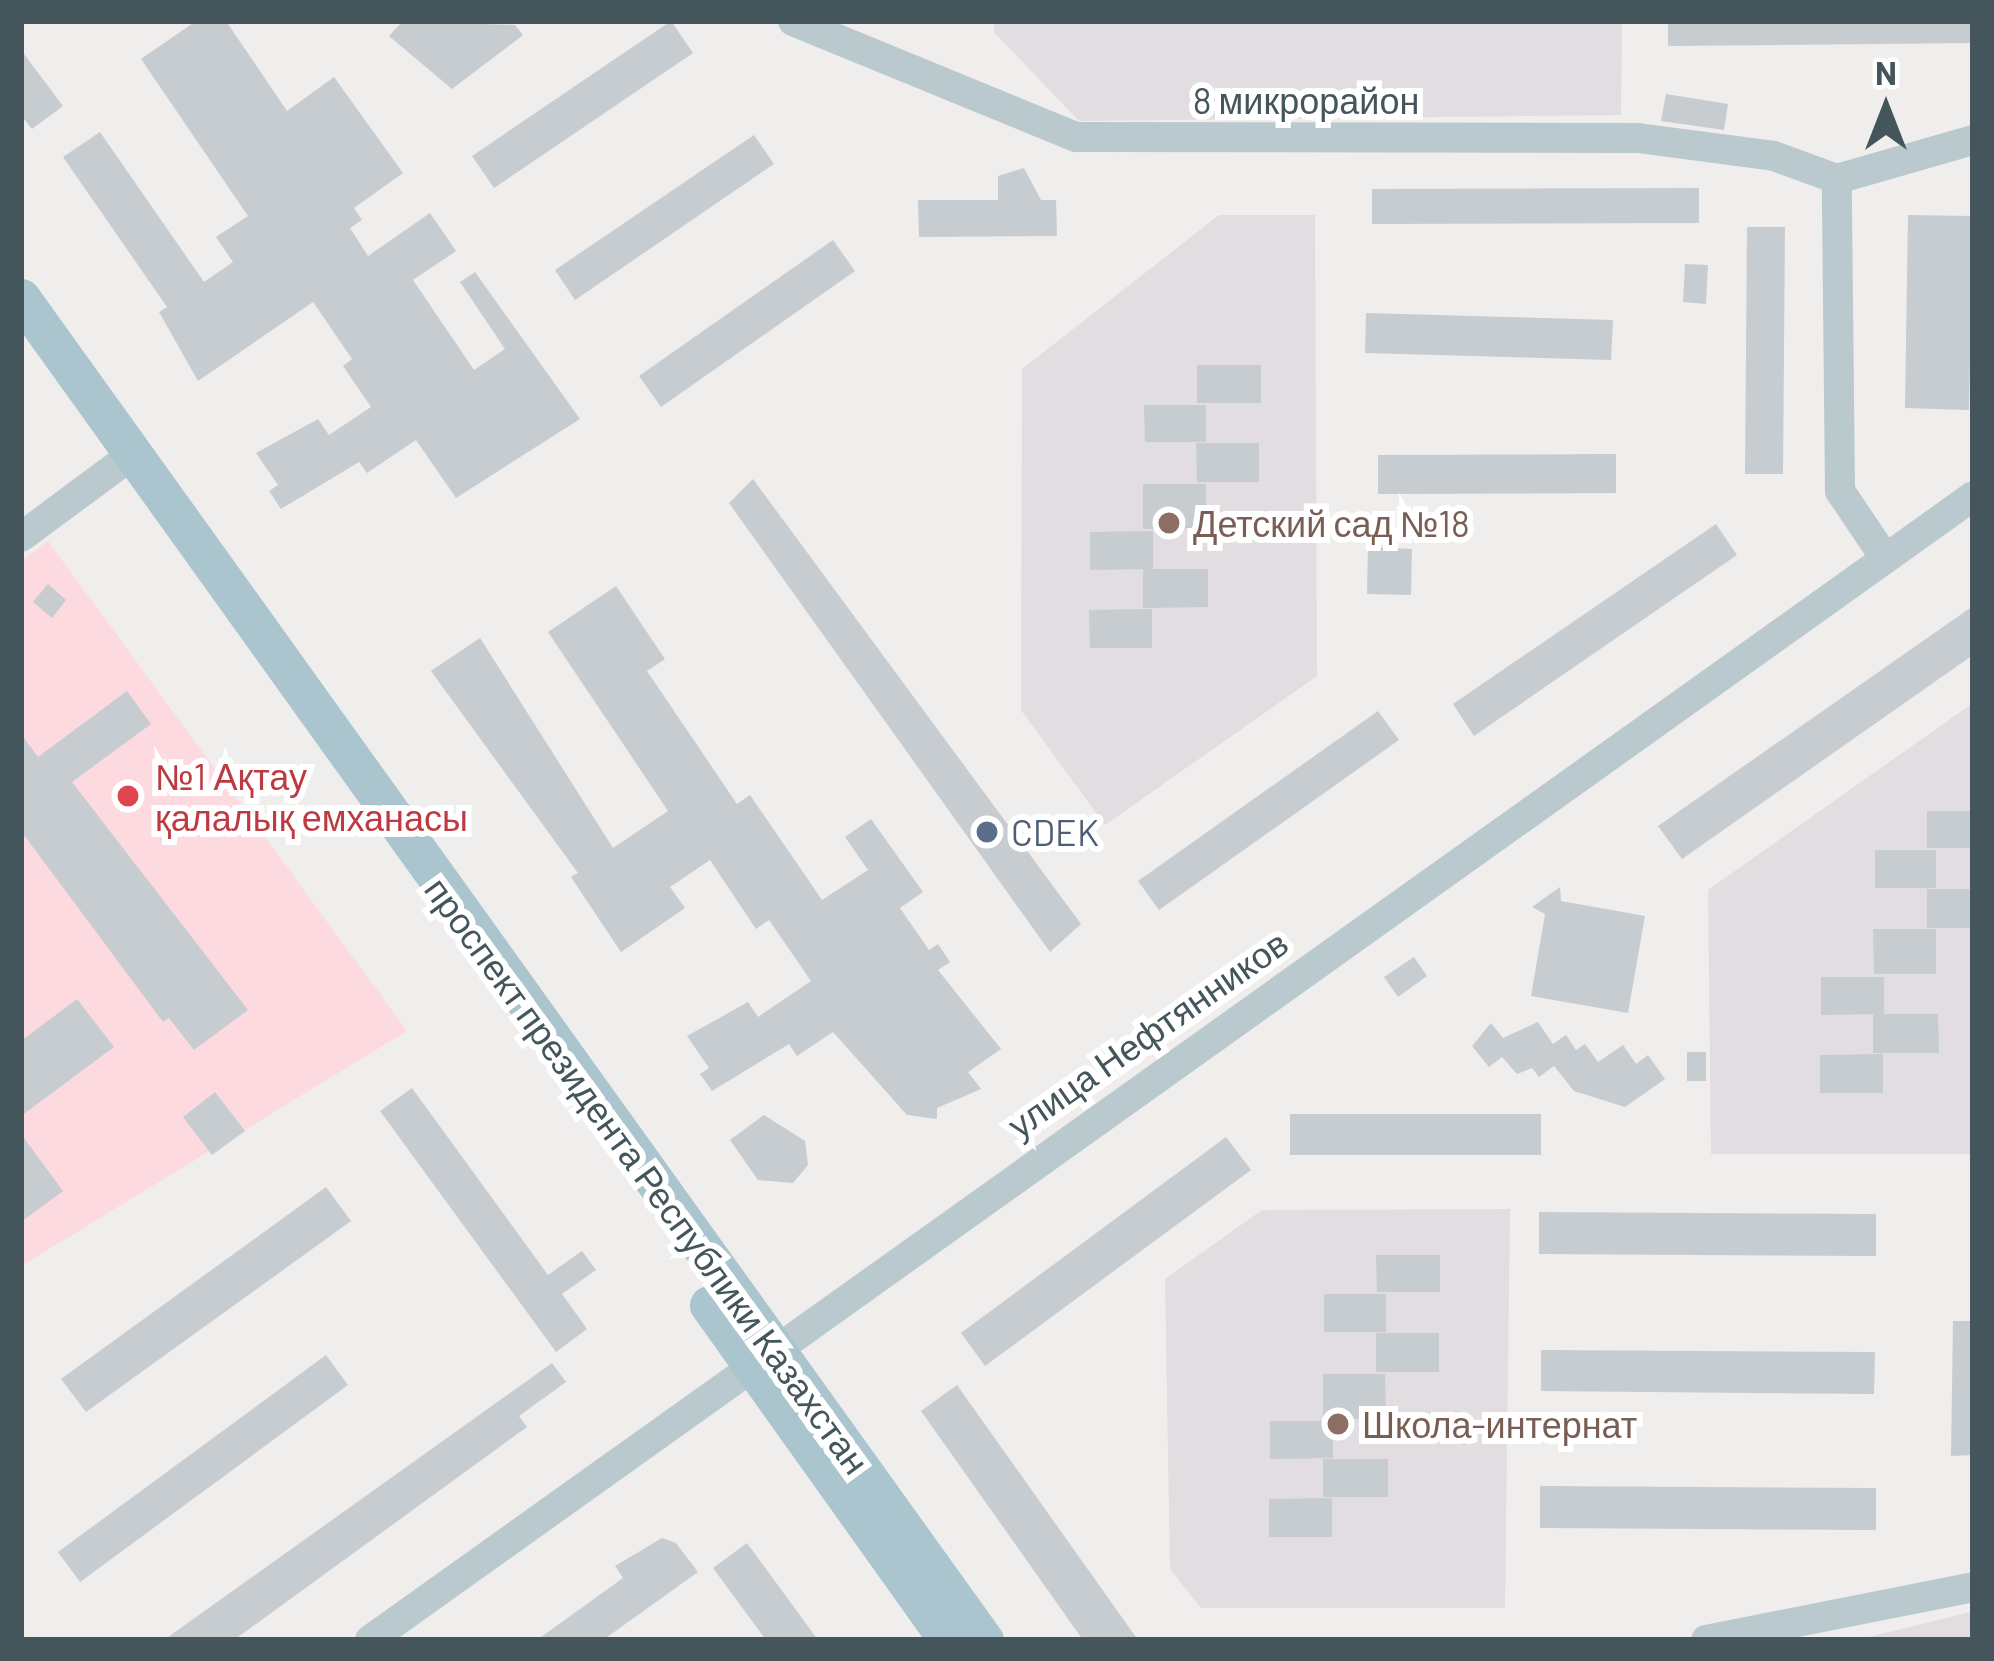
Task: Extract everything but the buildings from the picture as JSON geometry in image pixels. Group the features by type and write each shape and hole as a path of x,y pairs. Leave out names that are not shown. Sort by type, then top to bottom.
{"main road":[{"name":"проспект президента Республики Казахстан","path":"21,298 121,462 760,1355 948,1640"},
{"name":"проспект президента Республики Казахстан","path":"21,345 121,462"},
{"name":"проспект президента Республики Казахстан","path":"760,1355 984,1640"}],"street":[{"name":"8 микрорайон","path":"793,21 1076,137 1638,138 1774,156 1837,179"},
{"path":"1885,558 1840,491 1837,179 1973,140"},
{"path":"21,537 121,462"},
{"name":"улица Нефтянников","path":"370,1640 760,1355 1973,496"},
{"path":"1706,1640 1973,1587"}],"shaded area":[{"path":"994,21 1622,21 1621,115 1079,121 994,32"},
{"name":"Детский сад №18","path":"1219,215 1315,215 1317,676 1105,825 1021,710 1022,369"},
{"name":"№1 Ақтау қалалық емханасы","path":"48,541 407,1031 21,1266 21,561"},
{"path":"1973,703 1973,1154 1711,1154 1708,890"},
{"name":"Школа-интернат","path":"1510,1209 1505,1608 1201,1608 1170,1569 1165,1279 1262,1210"},
{"path":"1971,1612 1973,1640 1856,1640"}],"place":[{"name":"Детский сад №18","path":"1169,523"},
{"name":"№1 Ақтау қалалық емханасы","path":"128,796"},
{"name":"CDEK","path":"987,832"},
{"name":"Школа-интернат","path":"1338,1424"}]}
